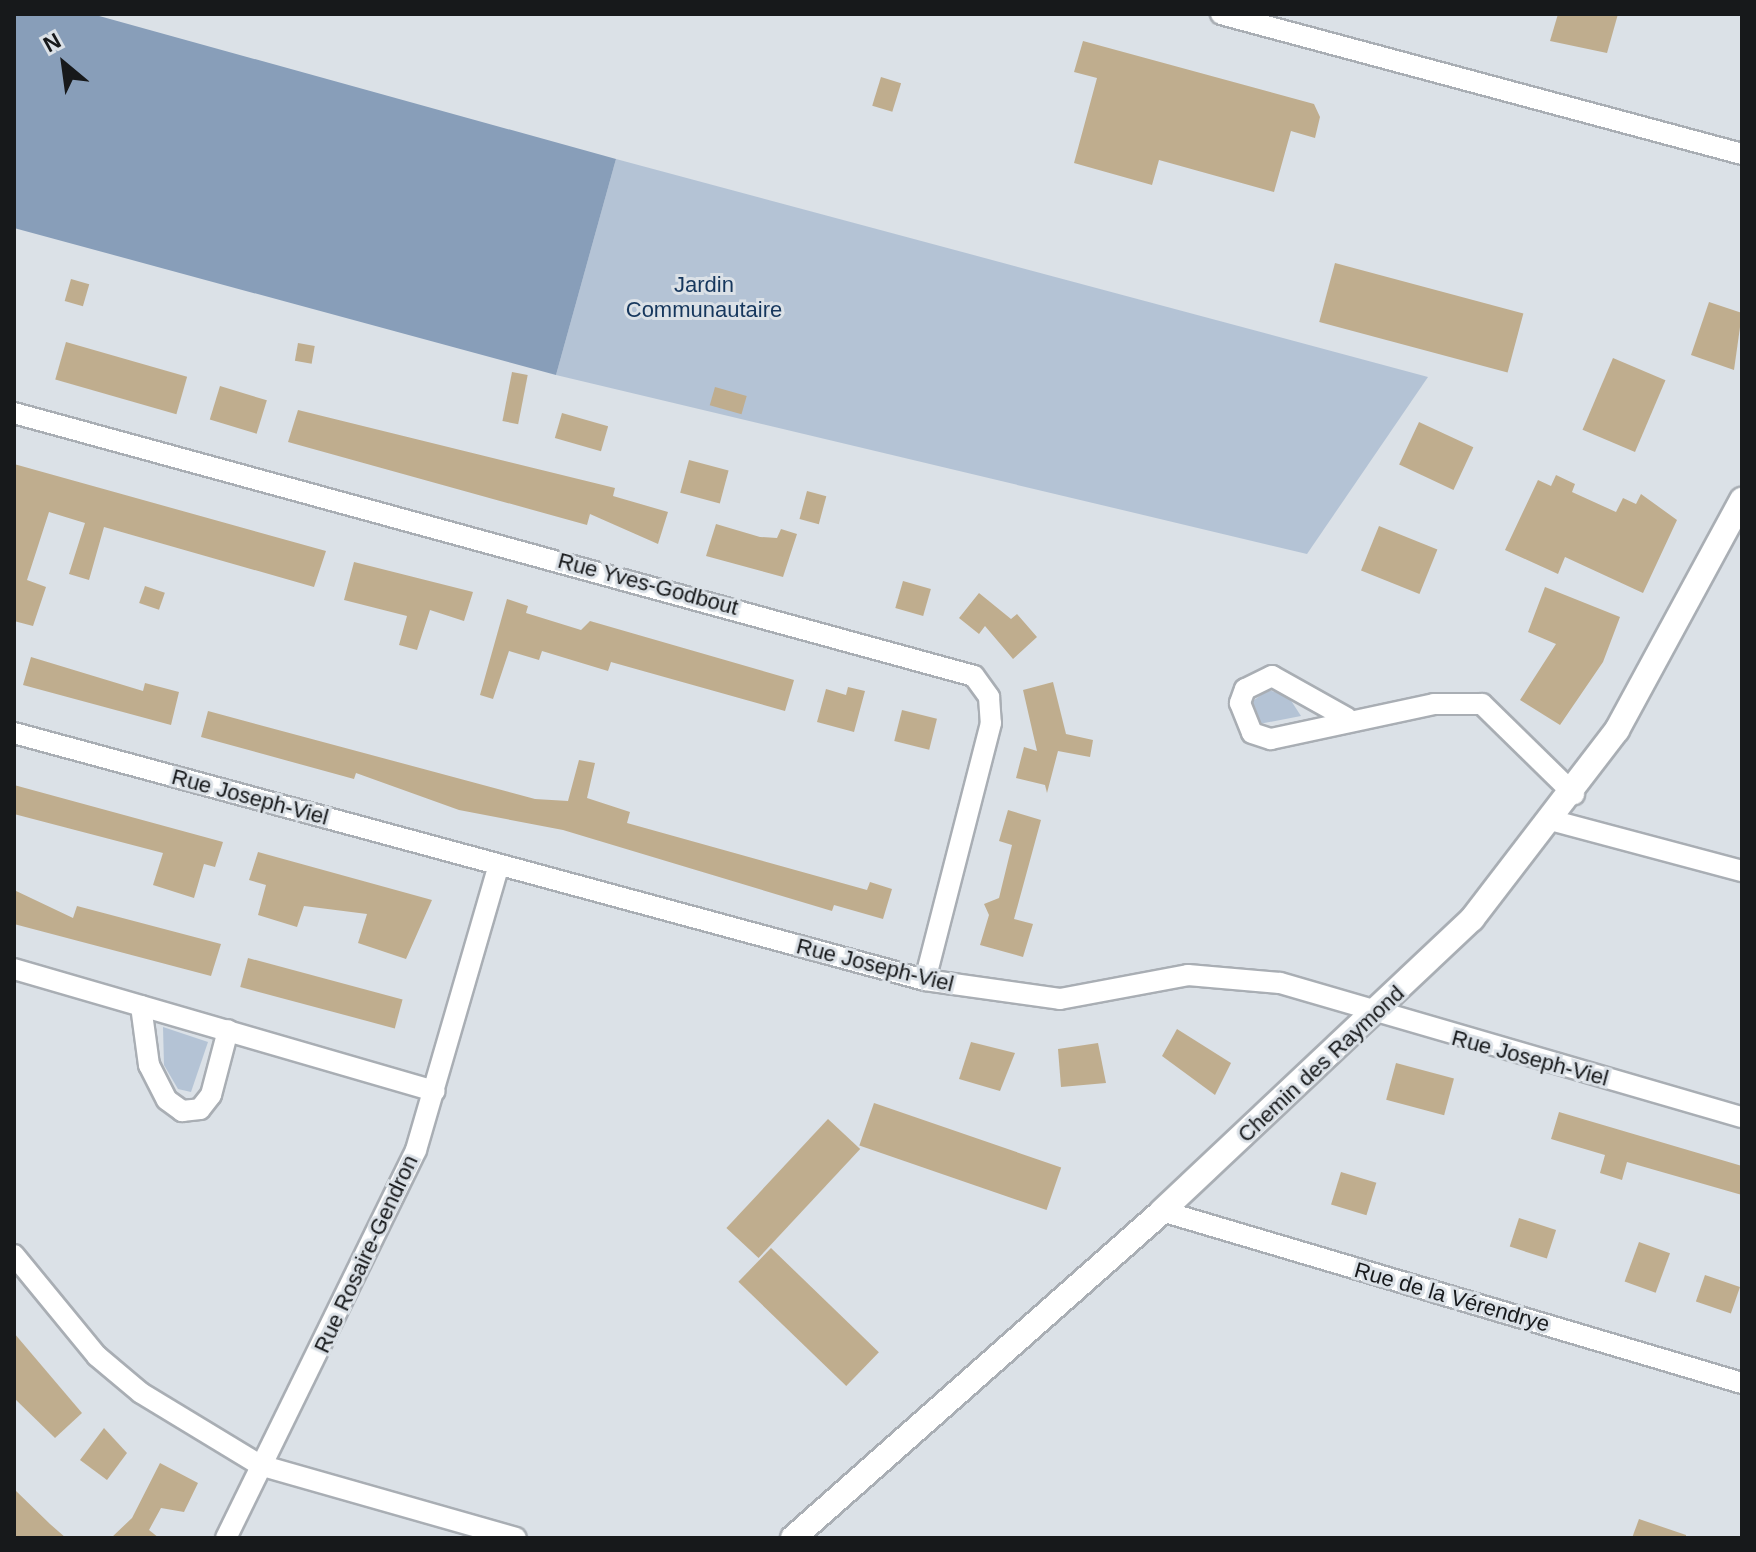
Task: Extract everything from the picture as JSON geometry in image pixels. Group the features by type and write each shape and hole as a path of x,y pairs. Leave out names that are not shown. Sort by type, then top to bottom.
{"street":[{"path":"1221,14 1742,154"},
{"name":"Rue Yves-Godbout","path":"14,413 974,676 989,697 991,723 925,980"},
{"name":"Chemin des Raymond","path":"793,1538 1162,1211 1374,1015 1472,919 1574,794 1652,671 1742,500"},
{"path":"1347,718 1272,676 1245,689 1240,703 1252,733 1271,739 1347,718 1482,704 1574,794"},
{"name":"Rue Joseph-Viel","path":"14,733 925,980 1060,999 1188,975 1280,983 1374,1015 1742,1117"},
{"path":"1554,821 1742,871"},
{"name":"Rue Rosaire-Gendron","path":"226,1538 260,1465 371,1253 435,1091 499,865"},
{"path":"14,969 435,1091"},
{"path":"141,1006 149,1065 167,1100 182,1111 200,1109 211,1095 228,1030"},
{"name":"Rue de la Vérendrye","path":"1162,1211 1742,1383"},
{"path":"14,1255 108,1365 260,1465 516,1538"}],"green space":[{"name":"Jardin Communautaire","path":"616,159 1428,377 1307,554 556,375"},
{"path":"1268,690 1288,696 1301,716 1259,724 1250,703"},
{"path":"163,1027 208,1042 191,1092 178,1089 164,1065"}],"shaded area":[{"path":"14,14 92,14 616,159 556,375 14,228"}],"building":[{"path":"1558,14 1618,14 1607,53 1550,41"},
{"path":"1083,41 1314,104 1320,117 1315,138 1291,131 1274,192 1159,160 1152,185 1074,163 1097,78 1074,72"},
{"path":"881,77 901,83 892,112 872,106"},
{"path":"1335,263 1523,313 1508,372 1319,322"},
{"path":"71,279 89,284 83,306 65,301"},
{"path":"1709,302 1742,313 1734,370 1691,355"},
{"path":"66,342 187,377 176,414 55,379"},
{"path":"298,343 315,346 312,364 295,361"},
{"path":"1613,358 1665,380 1635,452 1583,430"},
{"path":"512,372 528,375 518,424 502,421"},
{"path":"220,386 267,400 257,434 210,419"},
{"path":"715,387 747,396 741,414 710,405"},
{"path":"298,410 615,488 613,496 668,512 658,544 590,514 587,525 288,442"},
{"path":"562,413 608,426 601,451 555,438"},
{"path":"1419,422 1473,447 1454,490 1399,465"},
{"path":"689,460 729,471 720,503 680,493"},
{"path":"14,464 326,551 314,587 104,527 89,580 69,574 85,523 49,512 27,580 46,587 33,626 14,621"},
{"path":"1556,475 1575,484 1572,492 1616,512 1623,498 1636,504 1641,494 1677,520 1643,593 1565,557 1558,574 1505,550 1538,480 1551,486"},
{"path":"807,491 826,496 819,524 799,519"},
{"path":"716,524 760,537 777,538 781,529 797,534 783,577 706,556"},
{"path":"1379,526 1437,550 1419,594 1361,571"},
{"path":"354,562 473,592 464,621 430,610 417,650 399,645 407,616 344,600"},
{"path":"903,581 931,589 923,616 895,608"},
{"path":"145,586 165,593 159,610 139,603"},
{"path":"1545,587 1620,617 1603,662 1560,725 1520,700 1556,644 1528,632"},
{"path":"979,593 1011,619 1017,614 1037,637 1013,659 985,626 979,634 959,618"},
{"path":"507,599 528,606 526,613 581,630 590,621 794,680 785,711 611,662 608,671 542,651 539,660 509,651 493,699 480,695"},
{"path":"31,657 143,691 145,683 179,692 171,725 23,685"},
{"path":"1053,682 1066,734 1093,740 1090,757 1058,751 1047,793 1045,785 1016,778 1024,747 1037,751 1023,690"},
{"path":"848,687 865,691 854,732 817,722 826,689 846,695"},
{"path":"902,710 937,719 929,750 894,741"},
{"path":"208,711 535,799 568,801 579,760 595,763 587,798 630,812 627,823 867,890 870,882 892,889 883,919 834,905 832,911 563,830 459,810 356,773 354,779 201,737"},
{"path":"14,785 223,842 215,867 204,864 194,898 153,885 163,853 14,814"},
{"path":"1008,810 1041,820 1014,919 1033,924 1023,957 980,945 989,915 984,904 999,898 1012,845 999,841"},
{"path":"258,852 432,900 406,959 358,943 367,914 304,906 297,927 258,915 266,885 249,880"},
{"path":"14,890 73,918 77,906 221,944 211,976 14,924"},
{"path":"248,958 403,999 395,1028 240,987"},
{"path":"1177,1029 1231,1063 1215,1095 1162,1056"},
{"path":"971,1042 1015,1053 1000,1091 959,1079"},
{"path":"1098,1043 1106,1083 1061,1087 1058,1049"},
{"path":"1396,1063 1454,1079 1444,1115 1386,1100"},
{"path":"874,1103 1061,1167 1047,1210 859,1146"},
{"path":"1559,1112 1742,1166 1742,1195 1627,1162 1622,1180 1600,1173 1605,1155 1551,1139"},
{"path":"828,1119 860,1149 759,1258 726,1228"},
{"path":"1341,1172 1376,1183 1366,1215 1331,1205"},
{"path":"1519,1218 1556,1230 1547,1259 1510,1247"},
{"path":"1639,1242 1670,1253 1656,1293 1625,1281"},
{"path":"771,1248 879,1352 846,1386 738,1282"},
{"path":"1705,1275 1740,1287 1731,1314 1696,1301"},
{"path":"14,1333 82,1413 55,1438 14,1398"},
{"path":"104,1428 127,1453 107,1480 80,1460"},
{"path":"160,1463 198,1483 184,1512 161,1508 149,1530 159,1538 111,1538 132,1518"},
{"path":"14,1489 50,1524 66,1538 14,1538"},
{"path":"1639,1519 1686,1535 1686,1538 1632,1538"}]}
